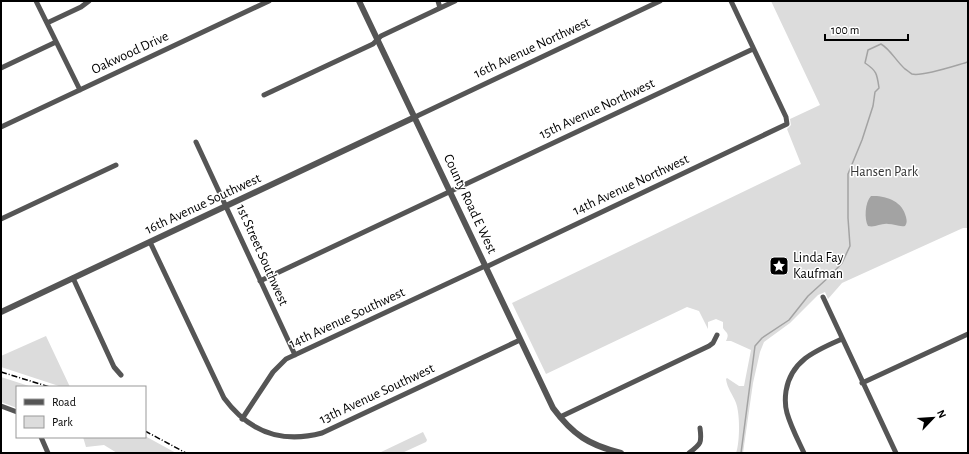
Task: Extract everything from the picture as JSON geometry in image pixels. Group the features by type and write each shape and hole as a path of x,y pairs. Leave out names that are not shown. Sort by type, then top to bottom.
{"street":[{"path":"36,1 80,90"},
{"path":"47,23 81,7 89,1"},
{"name":"Oakwood Drive","path":"1,127 269,1"},
{"name":"County Road E West","path":"359,1 548,398 560,417 568,426 588,441 621,453"},
{"path":"438,1 440,8"},
{"path":"264,95 373,44 381,36 455,1"},
{"name":"16th Avenue Northwest","path":"415,117 660,1"},
{"path":"731,1 753,49"},
{"path":"1,68 56,42"},
{"name":"14th Avenue Northwest","path":"486,267 786,124 786,117 753,49"},
{"name":"15th Avenue Northwest","path":"260,281 753,49"},
{"name":"16th Avenue Southwest","path":"1,312 415,117"},
{"name":"1st Street Southwest","path":"196,142 294,355"},
{"path":"1,219 116,165"},
{"name":"13th Avenue Southwest","path":"150,242 219,390 231,408 242,419 259,430 280,436 300,437 329,430 520,340"},
{"name":"14th Avenue Southwest","path":"242,419 273,372 280,364 294,355 486,267"},
{"path":"73,278 114,367 121,375"},
{"path":"823,297 896,453"},
{"path":"862,383 968,334"},
{"path":"560,417 709,346 713,343 717,335"},
{"path":"804,453 786,410 786,393 789,380 793,371 812,352 842,339"},
{"path":"1,406 16,412"},
{"path":"689,453 699,445 700,428"},
{"path":"41,438 48,453"}],"green space":[{"name":"Hansen Park","path":"771,1 968,1 968,228 963,228 842,283 828,299 825,292 818,295 790,323 764,342 760,352 753,383 743,453 736,453 739,435 739,420 736,403 726,379 727,378 739,386 744,386 751,350 731,341 726,341 728,335 723,328 723,322 716,319 708,322 708,329 699,311 687,307 546,374 512,303 801,164 787,129 791,125 790,119 820,105"},
{"path":"46,336 70,386 59,386 1,367 1,356"},
{"path":"1,377 29,386 16,386 16,408 1,402"},
{"path":"423,432 427,440 426,442 402,453 379,453"},
{"path":"146,437 176,453 117,453 104,445 86,447 83,438 146,438"}],"shaded area":[{"path":"871,196 887,198 897,203 904,211 907,221 905,226 885,224 868,226 866,211 867,202"}],"waterway":[{"path":"741,453 755,346 762,338 789,320 808,296 842,263 850,246 848,218 848,174 862,140 873,106 875,92 879,88 876,73 865,63 868,50 881,44 905,69 912,74 923,74 968,62"}],"railway":[{"path":"1,372 47,386"},
{"path":"146,432 186,453"}],"place":[{"name":"Linda Fay Kaufman","path":"779,266"}]}
